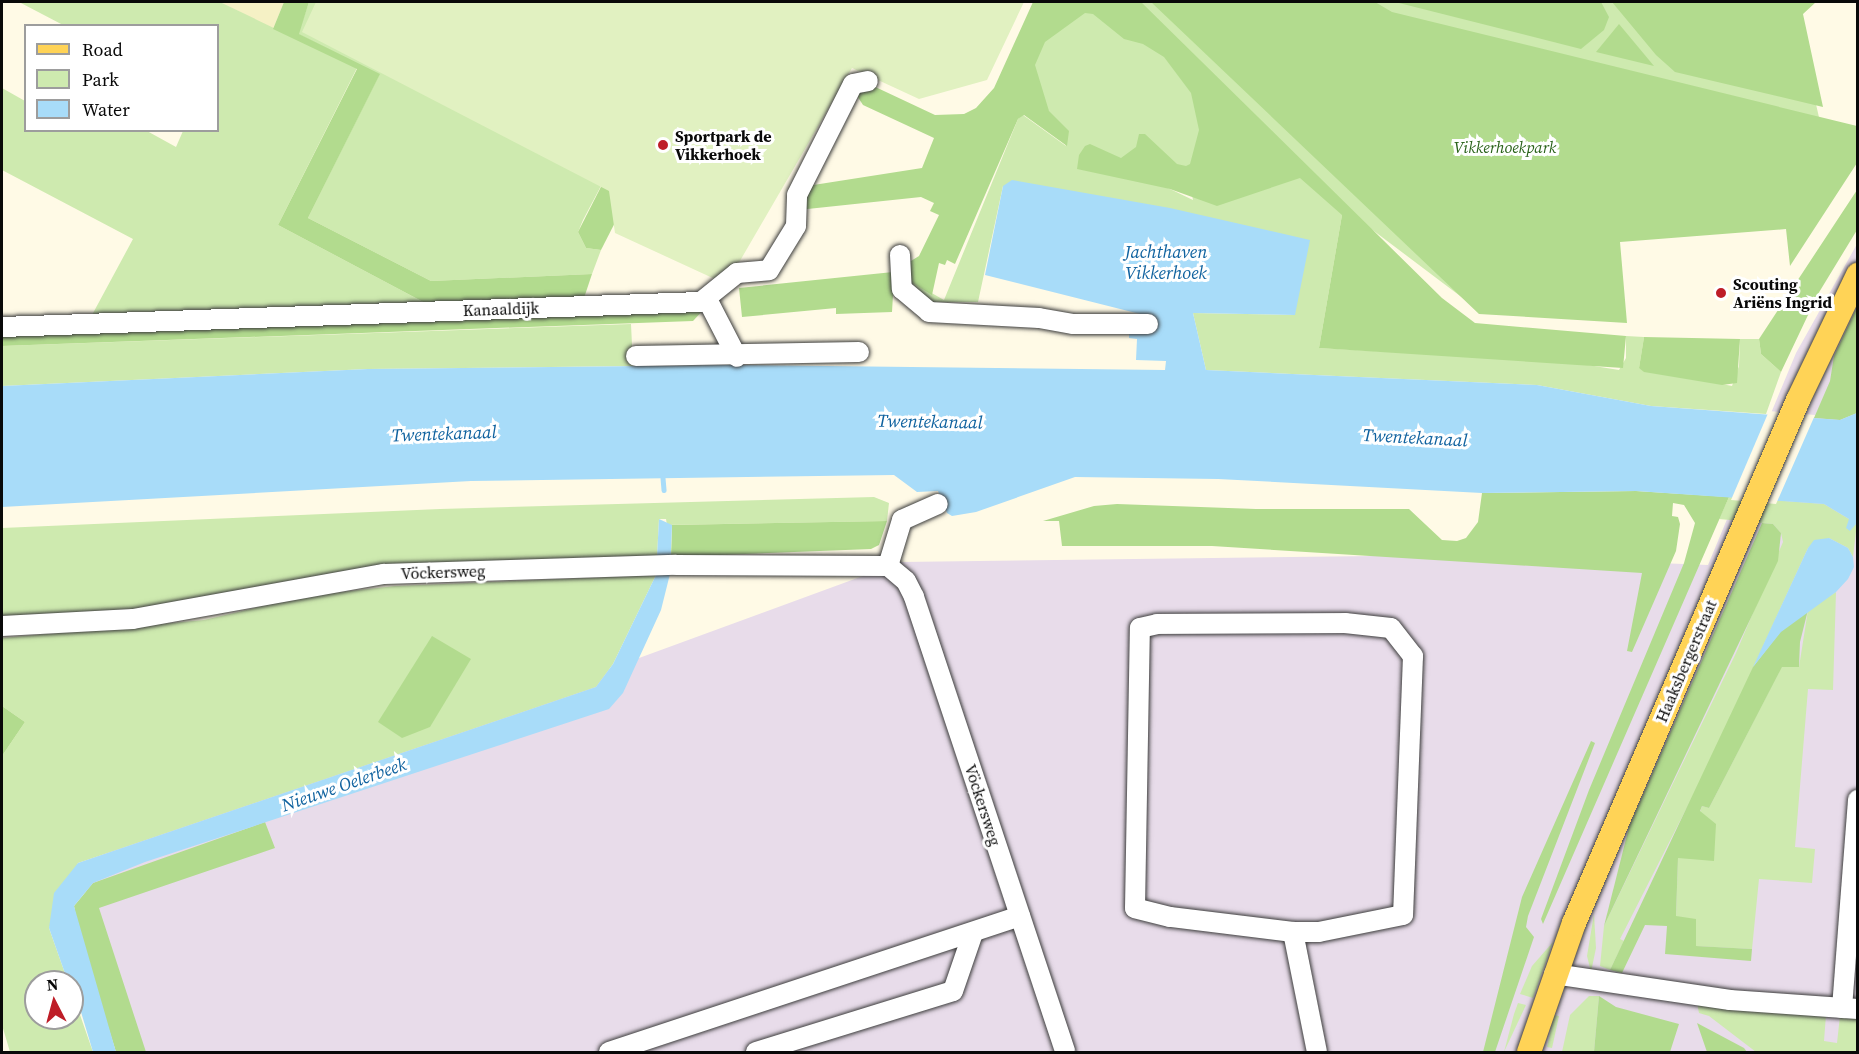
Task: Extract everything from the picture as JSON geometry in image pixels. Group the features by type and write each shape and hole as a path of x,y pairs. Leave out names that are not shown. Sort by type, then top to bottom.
{"main road":[{"name":"Haaksbergerstraat","path":"1529,1053 1554,974 1797,400 1857,275"}],"street":[{"path":"736,355 707,299 737,273 769,270 796,226 797,195 853,84 868,81"},
{"path":"900,255 902,289 929,312 1143,329"},
{"name":"Kanaaldijk","path":"2,327 707,299"},
{"path":"636,356 859,352"},
{"path":"888,566 902,520 938,504"},
{"name":"Vöckersweg","path":"2,626 133,619 384,574 676,565 888,566 906,581 914,597 1065,1053"},
{"path":"1345,623 1391,628 1413,656 1403,915 1319,932 1293,932 1170,917 1135,908 1140,628 1157,624 1345,623"},
{"path":"1554,974 1730,1000 1850,1009 1857,800"},
{"path":"609,1053 1020,916"},
{"path":"1293,932 1317,1053"},
{"path":"756,1053 953,991 973,933"}],"shaded area":[{"path":"220,2 284,2 273,29"},
{"path":"1857,244 1857,1052 127,1052 79,863 901,562 1459,555 1708,565 1796,353"}],"green space":[{"path":"19,2 220,2 357,68 278,225 427,304 92,315 133,239 2,170 2,88 24,100 24,132 149,132 176,147 183,132 219,132 219,24 61,24"},
{"path":"284,2 309,2 299,34 380,74 308,218 431,281 592,274 584,298 427,304 278,225 357,69 273,29"},
{"path":"309,2 698,2 578,232 586,248 601,250 592,274 431,281 308,218 379,75 298,34"},
{"name":"Sportpark de Vikkerhoek","path":"316,2 1024,2 987,80 919,99 852,68 737,266 717,280 615,233 609,191 302,32"},
{"path":"1033,2 1141,2 1442,298 1475,323 1626,336 1623,368 1319,348 1342,215 1300,178 1217,206 1170,189 1077,169 1079,155 1085,146 1090,144 1121,158 1136,147 1139,134 1145,134 1177,164 1186,166 1190,164 1199,130 1191,93 1164,57 1143,44 1124,39 1093,14 1085,13 1045,42 1035,65 1049,111 1069,131 1067,146 1024,115 1018,119 955,264 947,260 945,265 939,263 932,295 905,278 905,295 893,295 892,312 836,314 836,308 742,317 739,288 893,272 919,256 939,215 930,211 934,203 921,197 798,210 807,186 922,168 934,138 863,105 854,91 869,84 935,115 964,114 976,108 994,88"},
{"name":"Vikkerhoekpark","path":"1056,2 1805,2 1797,21 1826,148 1786,227 1617,239 1480,311 1362,222 1342,215 1319,348 1569,362 1619,370 1626,358 1626,336 1644,337 1639,368 1732,386 1739,366 1740,339 1759,339 1761,354 1781,372 1766,414 1651,406 1537,385 1206,370 1193,313 1295,315 1003,186 978,302 909,302 905,278 944,300 1018,119 1023,115 1066,146 1047,108 1017,78","holes":["1097,157 1189,179 1193,200"]},
{"name":"Vikkerhoekpark","path":"1151,2 1375,2 1392,12 1857,126 1857,163 1790,266 1786,229 1620,242 1627,323 1479,314"},
{"path":"1395,2 1601,2 1609,17 1604,30 1581,49"},
{"path":"1612,2 1816,2 1803,14 1823,107 1675,72 1656,55"},
{"path":"1619,24 1654,66 1596,52"},
{"path":"700,56 601,250 586,248 578,232 607,175"},
{"path":"1857,190 1857,230 1818,294 1781,372 1761,354 1759,339"},
{"path":"1857,307 1857,413 1840,420 1814,418 1830,381 1834,356"},
{"path":"705,308 693,321 2,346 2,333"},
{"path":"631,324 633,366 368,369 2,386 2,346"},
{"path":"1644,337 1740,339 1737,383 1722,385 1644,372 1639,368"},
{"path":"1636,491 1729,497 1543,924 1541,919 1589,790 1684,563 1695,523 1684,505 1673,503 1672,516 1678,517 1680,524 1676,551 1632,652 1627,651 1642,573 1212,546 1062,546 1059,521 1043,521 1094,506 1117,504 1256,509 1409,509 1442,540 1457,541 1466,538 1478,522 1482,493"},
{"path":"874,497 889,503 887,521 667,525 666,519 659,519 657,557 364,568 139,612 2,619 2,528 440,509"},
{"path":"1729,497 1824,504 1849,519 1849,530 1857,523 1853,557 1848,548 1829,538 1808,548 1710,762 1620,939 1624,941 1610,970 1600,966 1604,926 1736,653 1783,542 1781,533 1773,524 1719,519"},
{"path":"887,521 879,545 871,549 671,557 672,525"},
{"path":"1762,523 1773,524 1781,533 1778,561 1604,926 1629,827"},
{"path":"656,575 613,664 596,687 78,863 49,928 64,970 24,970 24,1030 84,1030 84,1026 93,1052 10,1052 2,1025 2,756 25,722 2,706 2,638 204,620 305,596 395,586"},
{"path":"1836,592 1833,690 1808,689 1795,847 1815,849 1812,883 1759,879 1752,949 1695,946 1676,917 1678,857 1714,860 1700,812 1702,806 1709,808 1782,666 1799,667 1808,610"},
{"path":"1808,610 1800,642 1799,667 1782,667 1709,808 1702,806 1700,811 1716,824 1714,861 1678,858 1676,916 1696,919 1696,946 1752,949 1751,961 1665,954 1667,926 1645,925 1622,973 1610,970 1753,667 1780,632"},
{"path":"432,636 471,659 430,727 402,738 378,722"},
{"path":"2,706 25,722 2,756"},
{"path":"1591,741 1595,743 1528,916 1526,927 1534,937 1495,1052 1483,1052 1522,897"},
{"path":"265,822 275,848 99,908 146,1052 116,1052 80,937 74,906 93,883"},
{"path":"1594,914 1596,948 1591,972 1587,956"},
{"path":"1553,942 1533,998 1520,994 1532,966"},
{"path":"1589,996 1599,996 1594,1052 1562,1052 1570,1015"},
{"path":"1599,996 1616,1007 1679,1024 1670,1052 1594,1052"},
{"path":"1518,1003 1526,1005 1504,1052 1514,1014"},
{"path":"1697,1003 1826,1015 1824,1041 1837,1043 1840,1016 1857,1017 1857,1052 1756,1052 1709,1016 1699,1013"},
{"path":"1554,1015 1559,1016 1552,1048 1547,1047"},
{"path":"1697,1023 1744,1048 1747,1052 1707,1052"}],"water":[{"path":"1012,180 1170,208 1310,240 1295,315 1193,313 1206,370 1537,385 1651,406 1840,420 1857,413 1857,523 1850,531 1846,528 1849,519 1824,504 1636,491 1482,493 1218,479 1075,477 976,512 952,516 947,513 938,491 917,492 894,475 471,481 2,507 2,386 368,369 732,365 1165,370 1166,361 1136,360 1137,339 1129,338 1129,329 1148,316 985,275 1003,186"},
{"path":"659,519 672,525 670,574 661,610 623,693 609,709 145,862 93,883 74,906 116,1052 93,1052 84,1022 84,970 64,970 49,928 54,893 78,863 596,687 613,664 656,575"},
{"path":"1829,538 1848,548 1853,557 1854,567 1848,579 1836,592 1781,632 1753,667 1808,548 1814,540"}],"pier":[{"path":"1769,411 1815,415 1776,504 1731,500"}],"waterway":[{"name":"Nieuwe Oelerbeek","path":"663,478 664,490"}],"place":[{"name":"Sportpark de Vikkerhoek","path":"663,145"},
{"name":"Scouting Ariëns Ingrid","path":"1721,293"}],"water label":[{"name":"Jachthaven Vikkerhoek","path":"1166,263"},
{"name":"Twentekanaal","path":"930,422"},
{"name":"Twentekanaal","path":"444,434"},
{"name":"Twentekanaal","path":"1415,438"}]}
